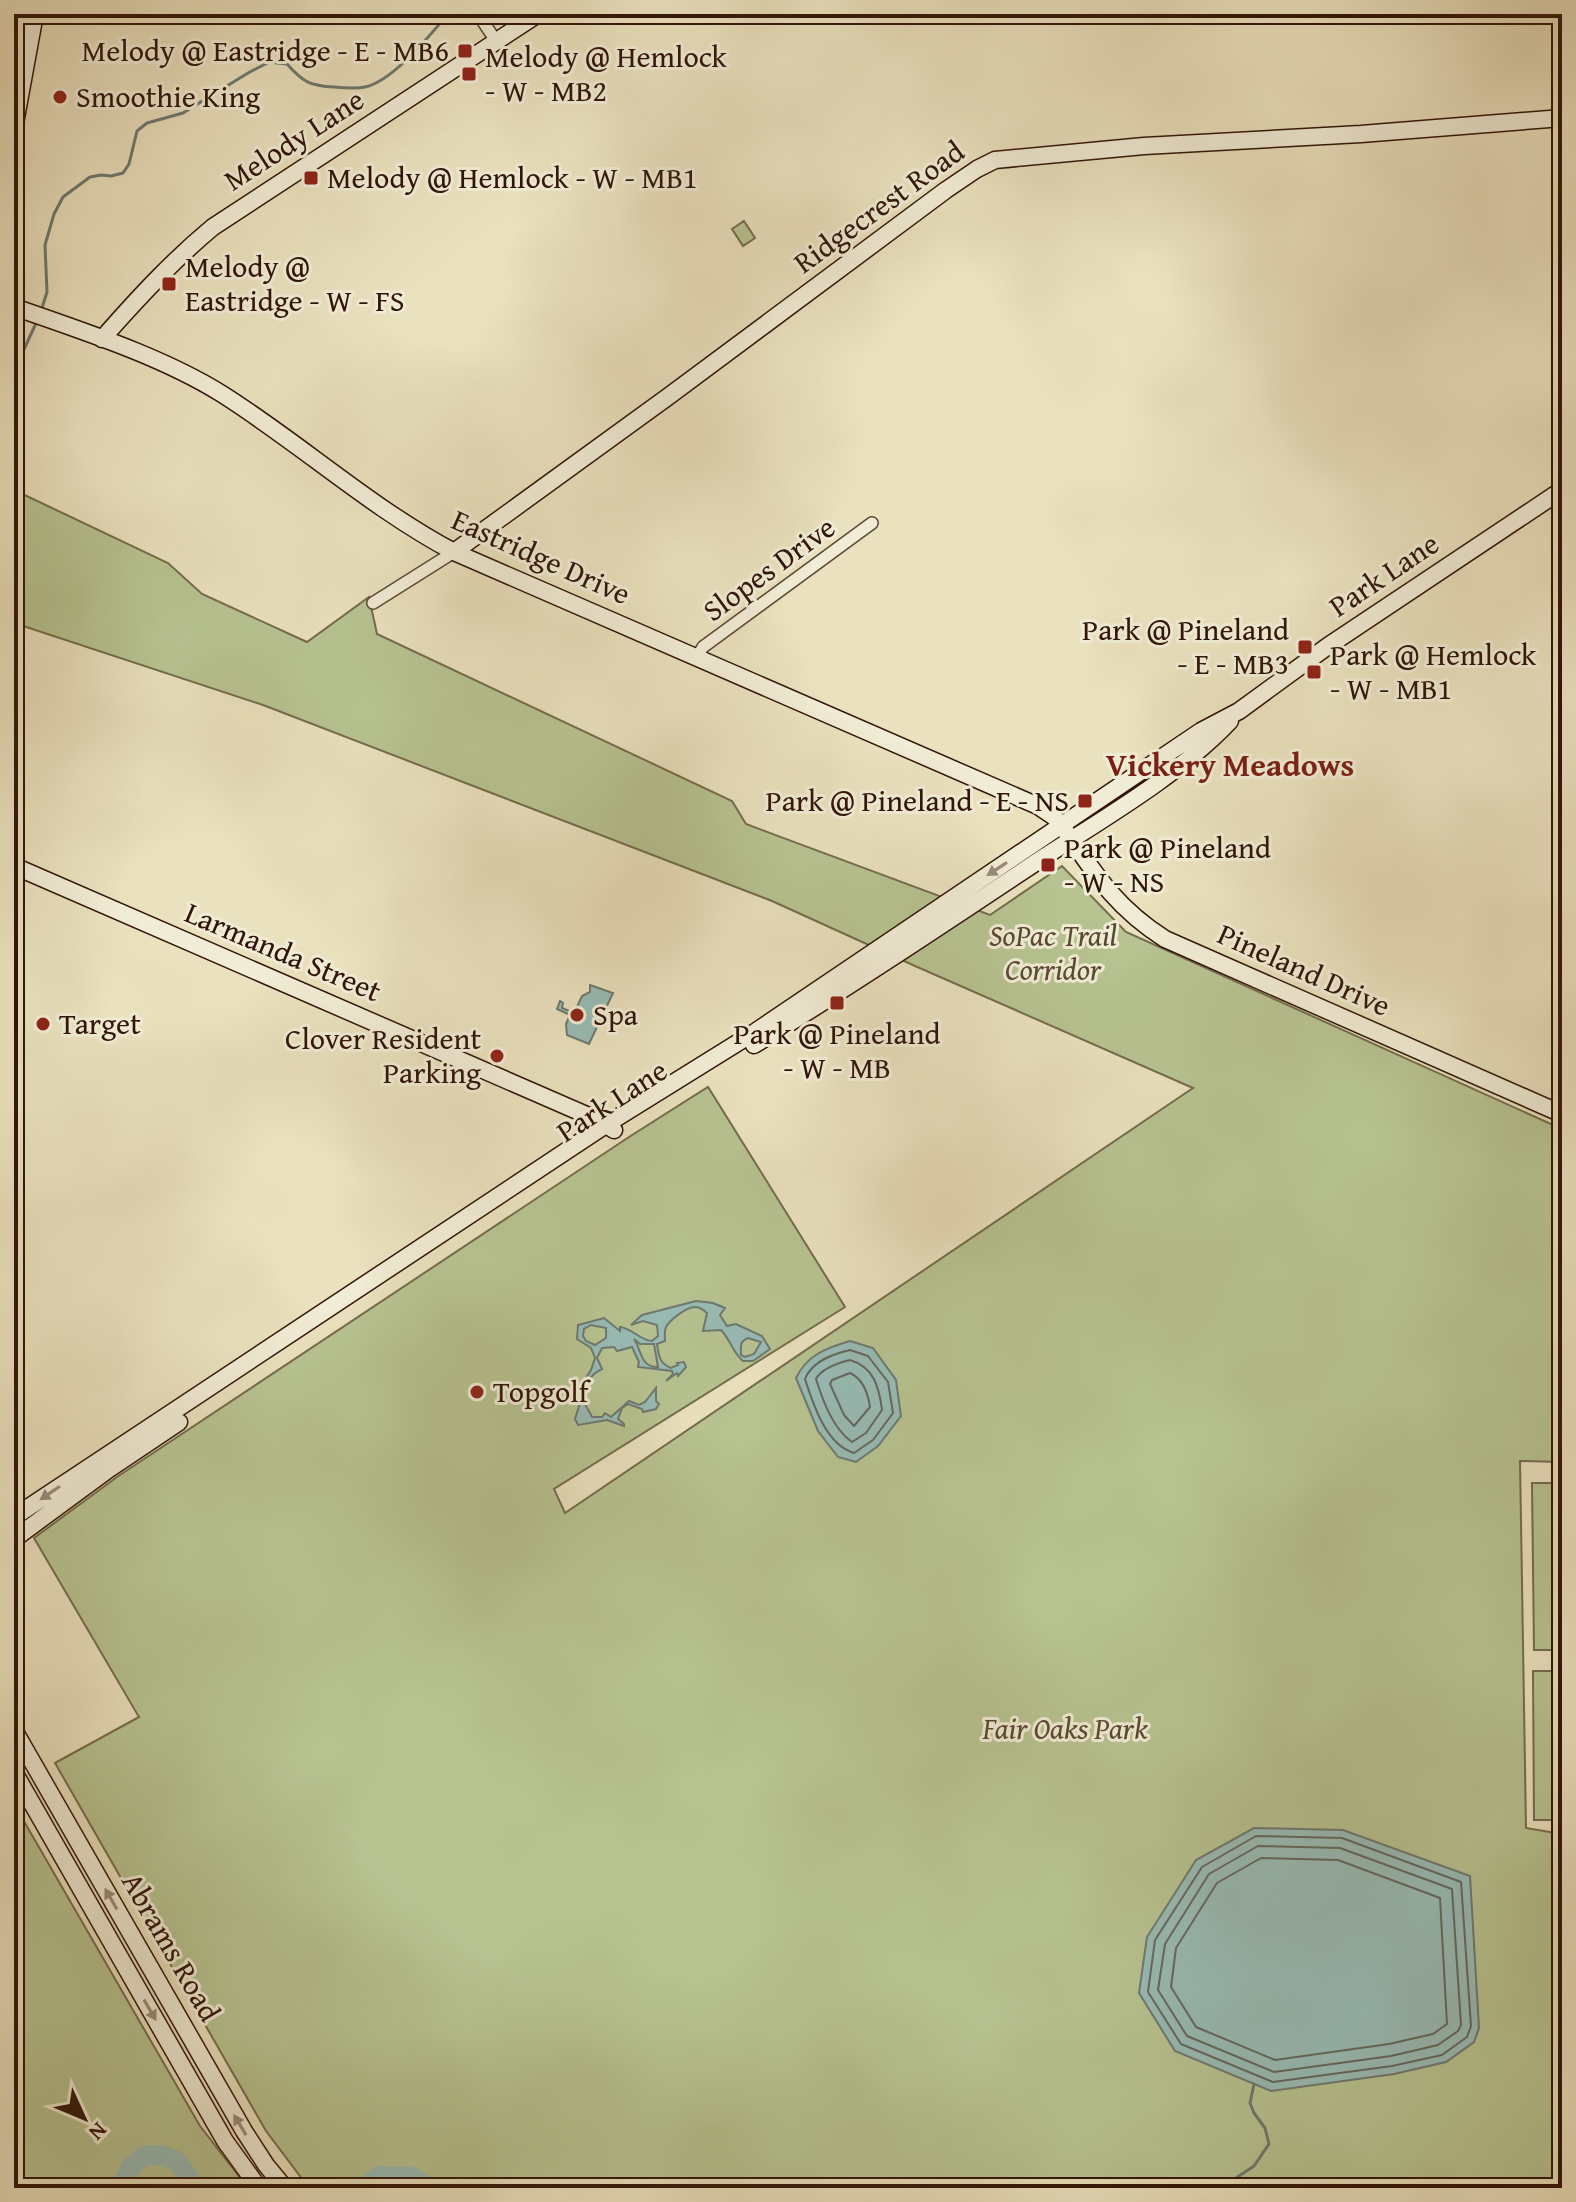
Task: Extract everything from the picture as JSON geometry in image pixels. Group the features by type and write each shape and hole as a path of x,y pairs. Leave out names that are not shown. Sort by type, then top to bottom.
{"street":[{"path":"14,129 21,53 35,14"},
{"name":"Melody Lane","path":"102,339 156,279 213,227 538,14"},
{"path":"480,17 496,41"},
{"name":"Ridgecrest Road","path":"373,603 454,552 946,190 995,160 1132,147 1361,134 1562,118"},
{"name":"Eastridge Drive","path":"14,307 168,366 224,396 380,506 454,552 1024,799 1053,816 1067,833"},
{"name":"Park Lane","path":"14,1539 142,1446 611,1127 781,1022 1067,833 1158,781 1211,742 1239,711 1328,646 1562,490"},
{"name":"Slopes Drive","path":"697,657 703,647 872,523"},
{"name":"Pineland Drive","path":"1067,833 1113,896 1130,914 1165,939 1562,1114"},
{"name":"Larmanda Street","path":"14,866 611,1127"},
{"path":"567,1106 580,1120 583,1140"},
{"name":"Park Lane","path":"14,1517 583,1140 611,1127"},
{"name":"Abrams Road","path":"17,1735 244,2131 285,2188"},
{"name":"Abrams Road","path":"14,1772 225,2141 259,2188"}],"green space":[{"path":"744,221 755,238 743,246 732,229"},
{"name":"Fair Oaks Park","path":"14,490 168,563 202,594 307,642 369,597 377,634 732,801 746,824 990,915 1062,866 1126,932 1562,1129 1562,1462 1520,1461 1526,1828 1562,1834 1562,2188 309,2188 266,2131 55,1763 139,1717 34,1538 117,1477 708,1087 845,1307 554,1489 565,1513 1193,1088 772,901 263,705 14,623"},
{"path":"1532,1483 1562,1483 1562,1650 1534,1650"},
{"path":"1533,1671 1562,1671 1562,1820 1534,1820"},
{"path":"14,1804 200,2126 248,2188 14,2188"}],"water":[{"name":"Spa","path":"590,985 613,993 589,1044 567,1035 566,1024 570,1015 557,1009 560,1001 562,1008 574,1013 582,996 590,992"},
{"path":"696,1301 713,1303 725,1308 720,1315 727,1326 736,1324 762,1336 770,1349 753,1361 743,1361 721,1330 703,1331 707,1313 697,1307 687,1309 668,1324 665,1341 657,1344 660,1359 667,1366 671,1368 684,1362 686,1367 678,1376 677,1373 666,1381 673,1374 672,1371 638,1367 632,1347 617,1351 614,1347 602,1348 597,1358 602,1369 590,1379 583,1394 592,1417 602,1417 605,1413 611,1417 629,1401 639,1405 656,1388 659,1404 656,1409 643,1412 628,1404 622,1408 618,1419 624,1426 607,1420 578,1425 575,1419 580,1403 580,1387 595,1358 591,1348 577,1339 578,1325 604,1318 620,1331 620,1327 624,1328 652,1341 658,1336 657,1325 643,1321 631,1325 642,1315","holes":["591,1325 606,1328 606,1338 595,1345 583,1336 584,1329","748,1338 761,1342 754,1354 745,1357 741,1355 742,1343","634,1339 640,1344 654,1344 658,1367 645,1361"]},
{"path":"850,1341 873,1348 896,1380 901,1416 878,1446 856,1462 838,1457 818,1431 796,1378 800,1370 818,1354"},
{"path":"1254,1828 1343,1830 1470,1876 1479,2028 1474,2042 1446,2062 1394,2074 1271,2091 1175,2051 1139,1993 1147,1937 1196,1860"}],"waterway":[{"path":"41,311 47,292 45,245 54,214 63,197 90,177 123,173 129,164 137,131 147,123 183,113 269,62 287,64 313,84 365,87 399,67 448,14"},
{"path":"14,371 37,321"},
{"path":"1221,2188 1254,2166 1269,2144 1265,2128 1250,2103 1254,2084"},
{"path":"121,2188 131,2167 144,2156 160,2155 177,2161 196,2188"},
{"path":"363,2188 379,2176 411,2177 431,2188"}],"place":[{"name":"Melody @ Eastridge - E - MB6","path":"465,51"},
{"name":"Melody @ Hemlock - W - MB2","path":"469,74"},
{"name":"Smoothie King","path":"60,97"},
{"name":"Melody @ Hemlock - W - MB1","path":"311,178"},
{"name":"Melody @ Eastridge - W - FS","path":"169,284"},
{"name":"Park @ Pineland - E - MB3","path":"1305,647"},
{"name":"Park @ Hemlock - W - MB1","path":"1314,672"},
{"name":"Park @ Pineland - E - NS","path":"1085,801"},
{"name":"Park @ Pineland - W - NS","path":"1048,865"},
{"name":"Park @ Pineland - W - MB","path":"837,1003"},
{"name":"Spa","path":"577,1015"},
{"name":"Target","path":"43,1024"},
{"name":"Clover Resident Parking","path":"497,1056"},
{"name":"Topgolf","path":"477,1392"}],"district":[{"name":"Vickery Meadows","path":"1230,765"}],"park label":[{"name":"SoPac Trail Corridor","path":"1053,953"}]}
